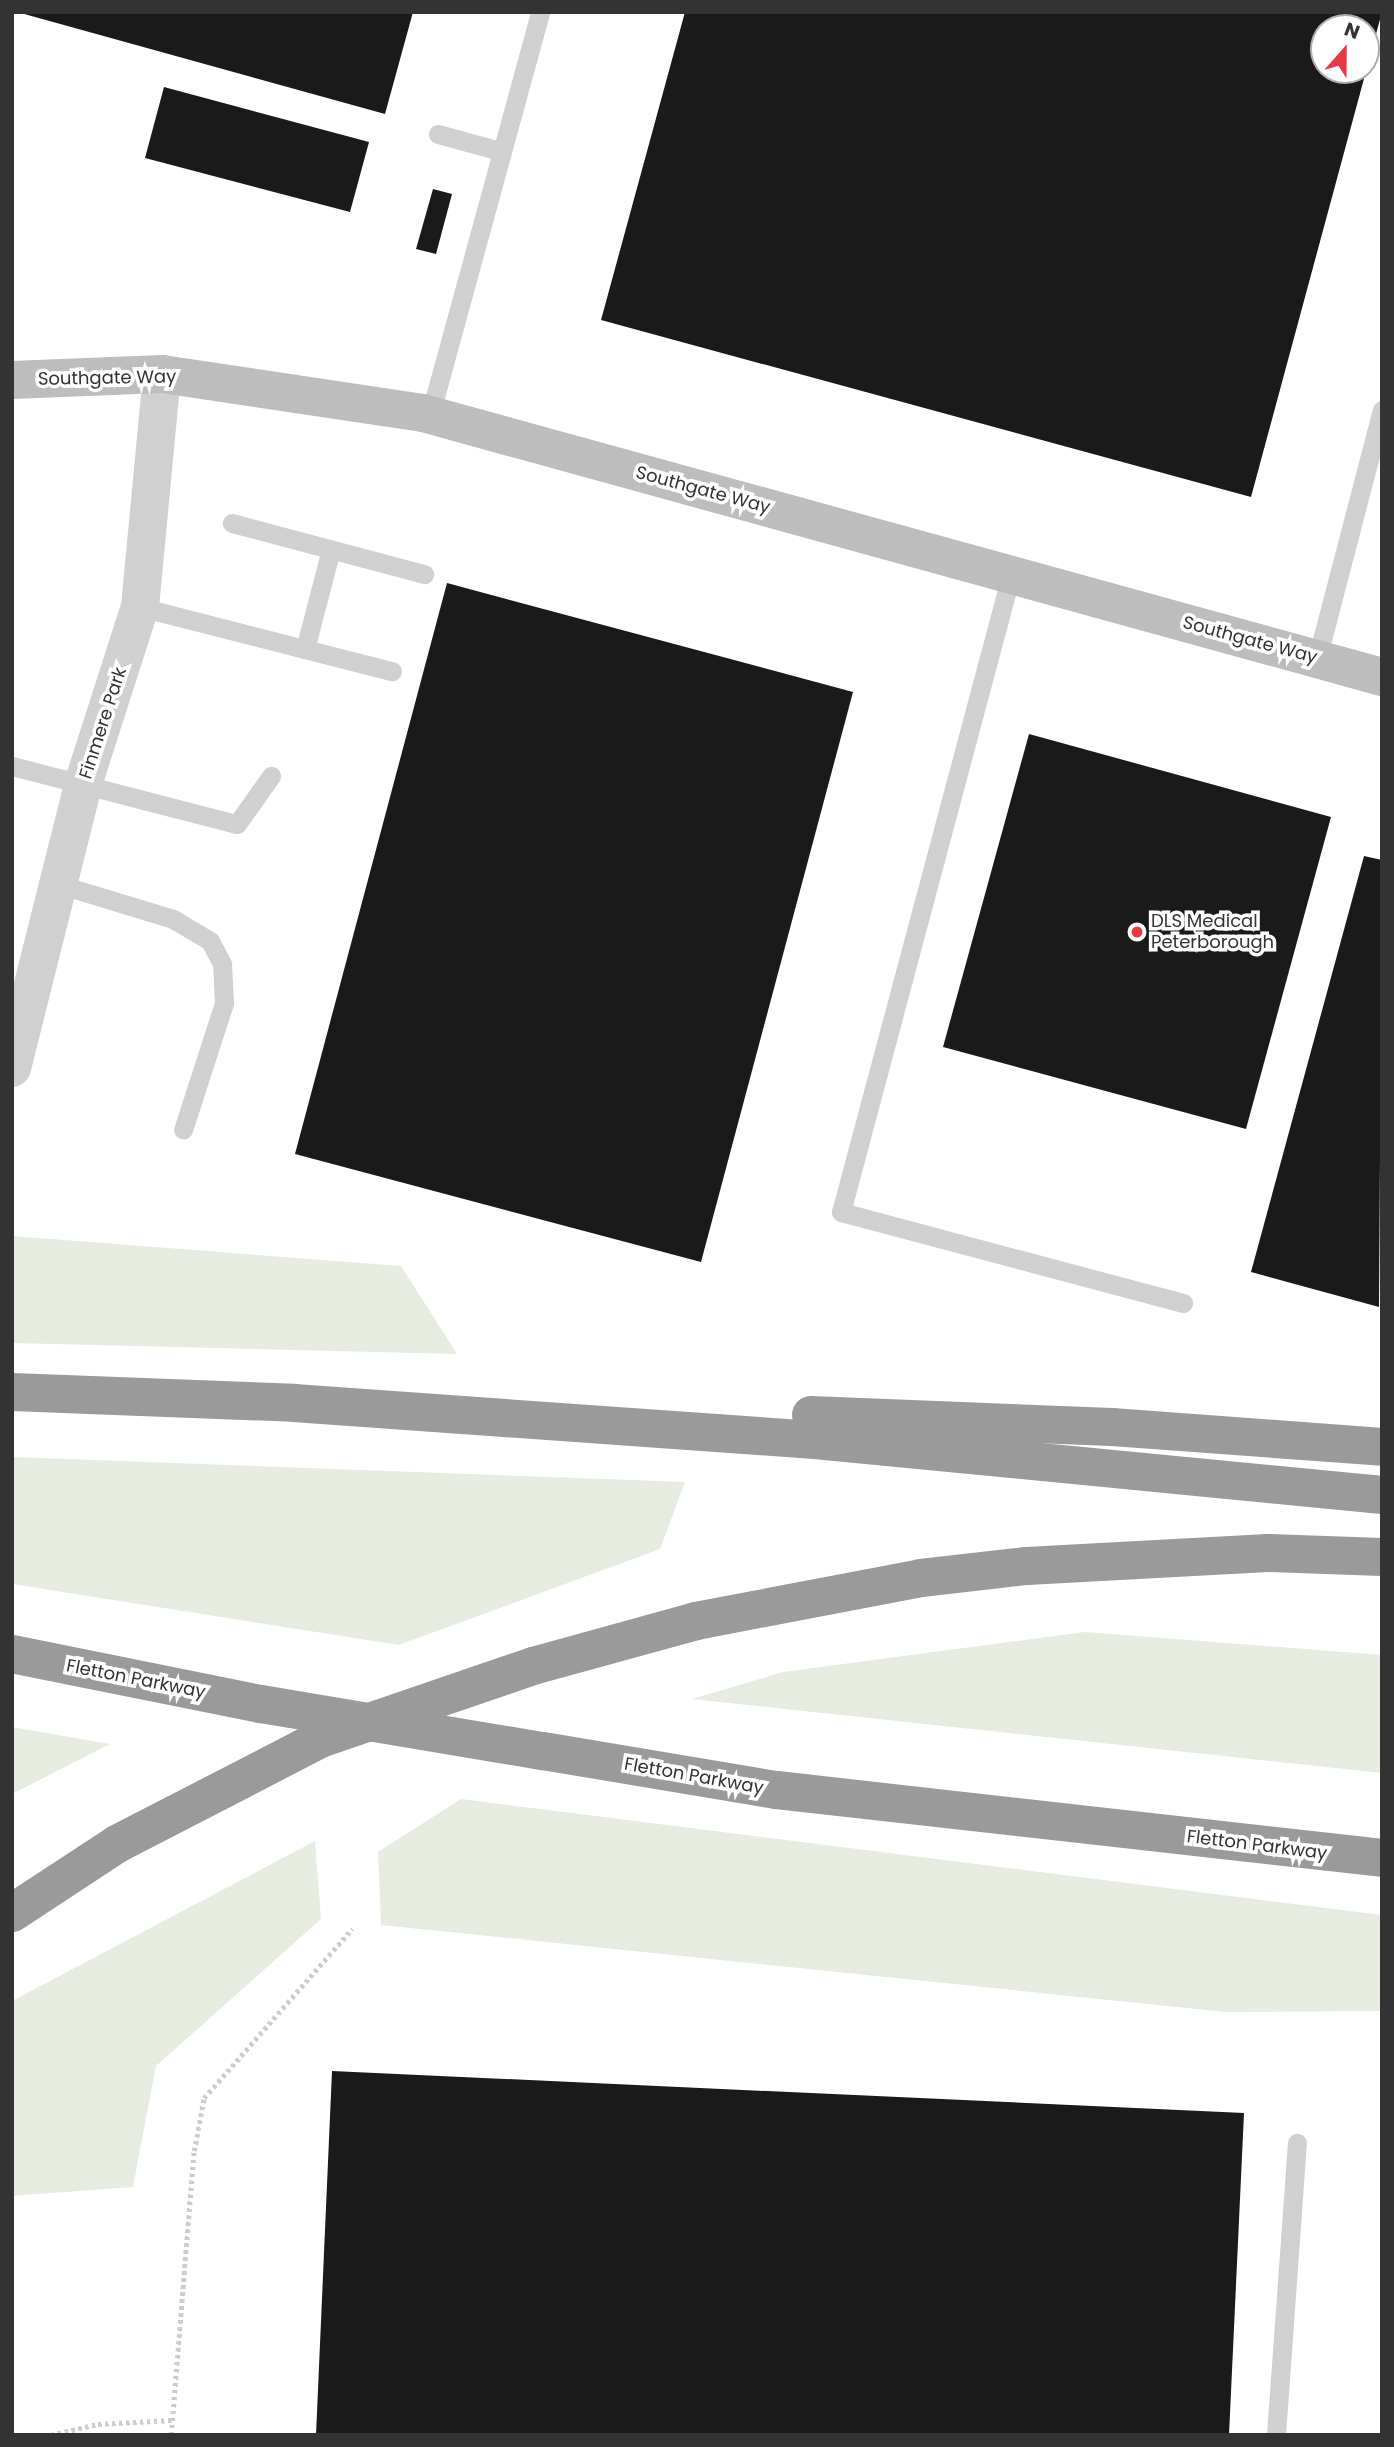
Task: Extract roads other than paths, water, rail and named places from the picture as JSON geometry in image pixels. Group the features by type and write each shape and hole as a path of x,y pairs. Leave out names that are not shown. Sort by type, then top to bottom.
{"highway":[{"path":"12,1392 294,1404 841,1443 1382,1495"},
{"path":"294,1404 650,1408 1112,1427 1382,1447"},
{"path":"12,1913 117,1844 320,1739 533,1667 696,1621 921,1577 1027,1566 1268,1553 1382,1557"},
{"name":"Fletton Parkway","path":"12,1654 261,1704 777,1790 1382,1858"}],"street":[{"name":"Southgate Way","path":"12,380 162,374 430,415 1382,677"},
{"name":"Finmere Park","path":"12,1068 84,781 140,607 162,374"}],"lane":[{"path":"430,415 540,12"},
{"path":"438,134 500,151"},
{"path":"1317,659 1382,411"},
{"path":"232,523 424,574"},
{"path":"305,649 331,549"},
{"path":"1011,575 841,1212 1183,1303"},
{"path":"140,607 393,671"},
{"path":"12,765 84,781 237,824 271,776"},
{"path":"58,884 173,919 210,941 222,964 224,1003 183,1130"},
{"path":"1276,2435 1297,2143"}],"place":[{"name":"DLS Medical Peterborough","path":"1137,932"}]}
